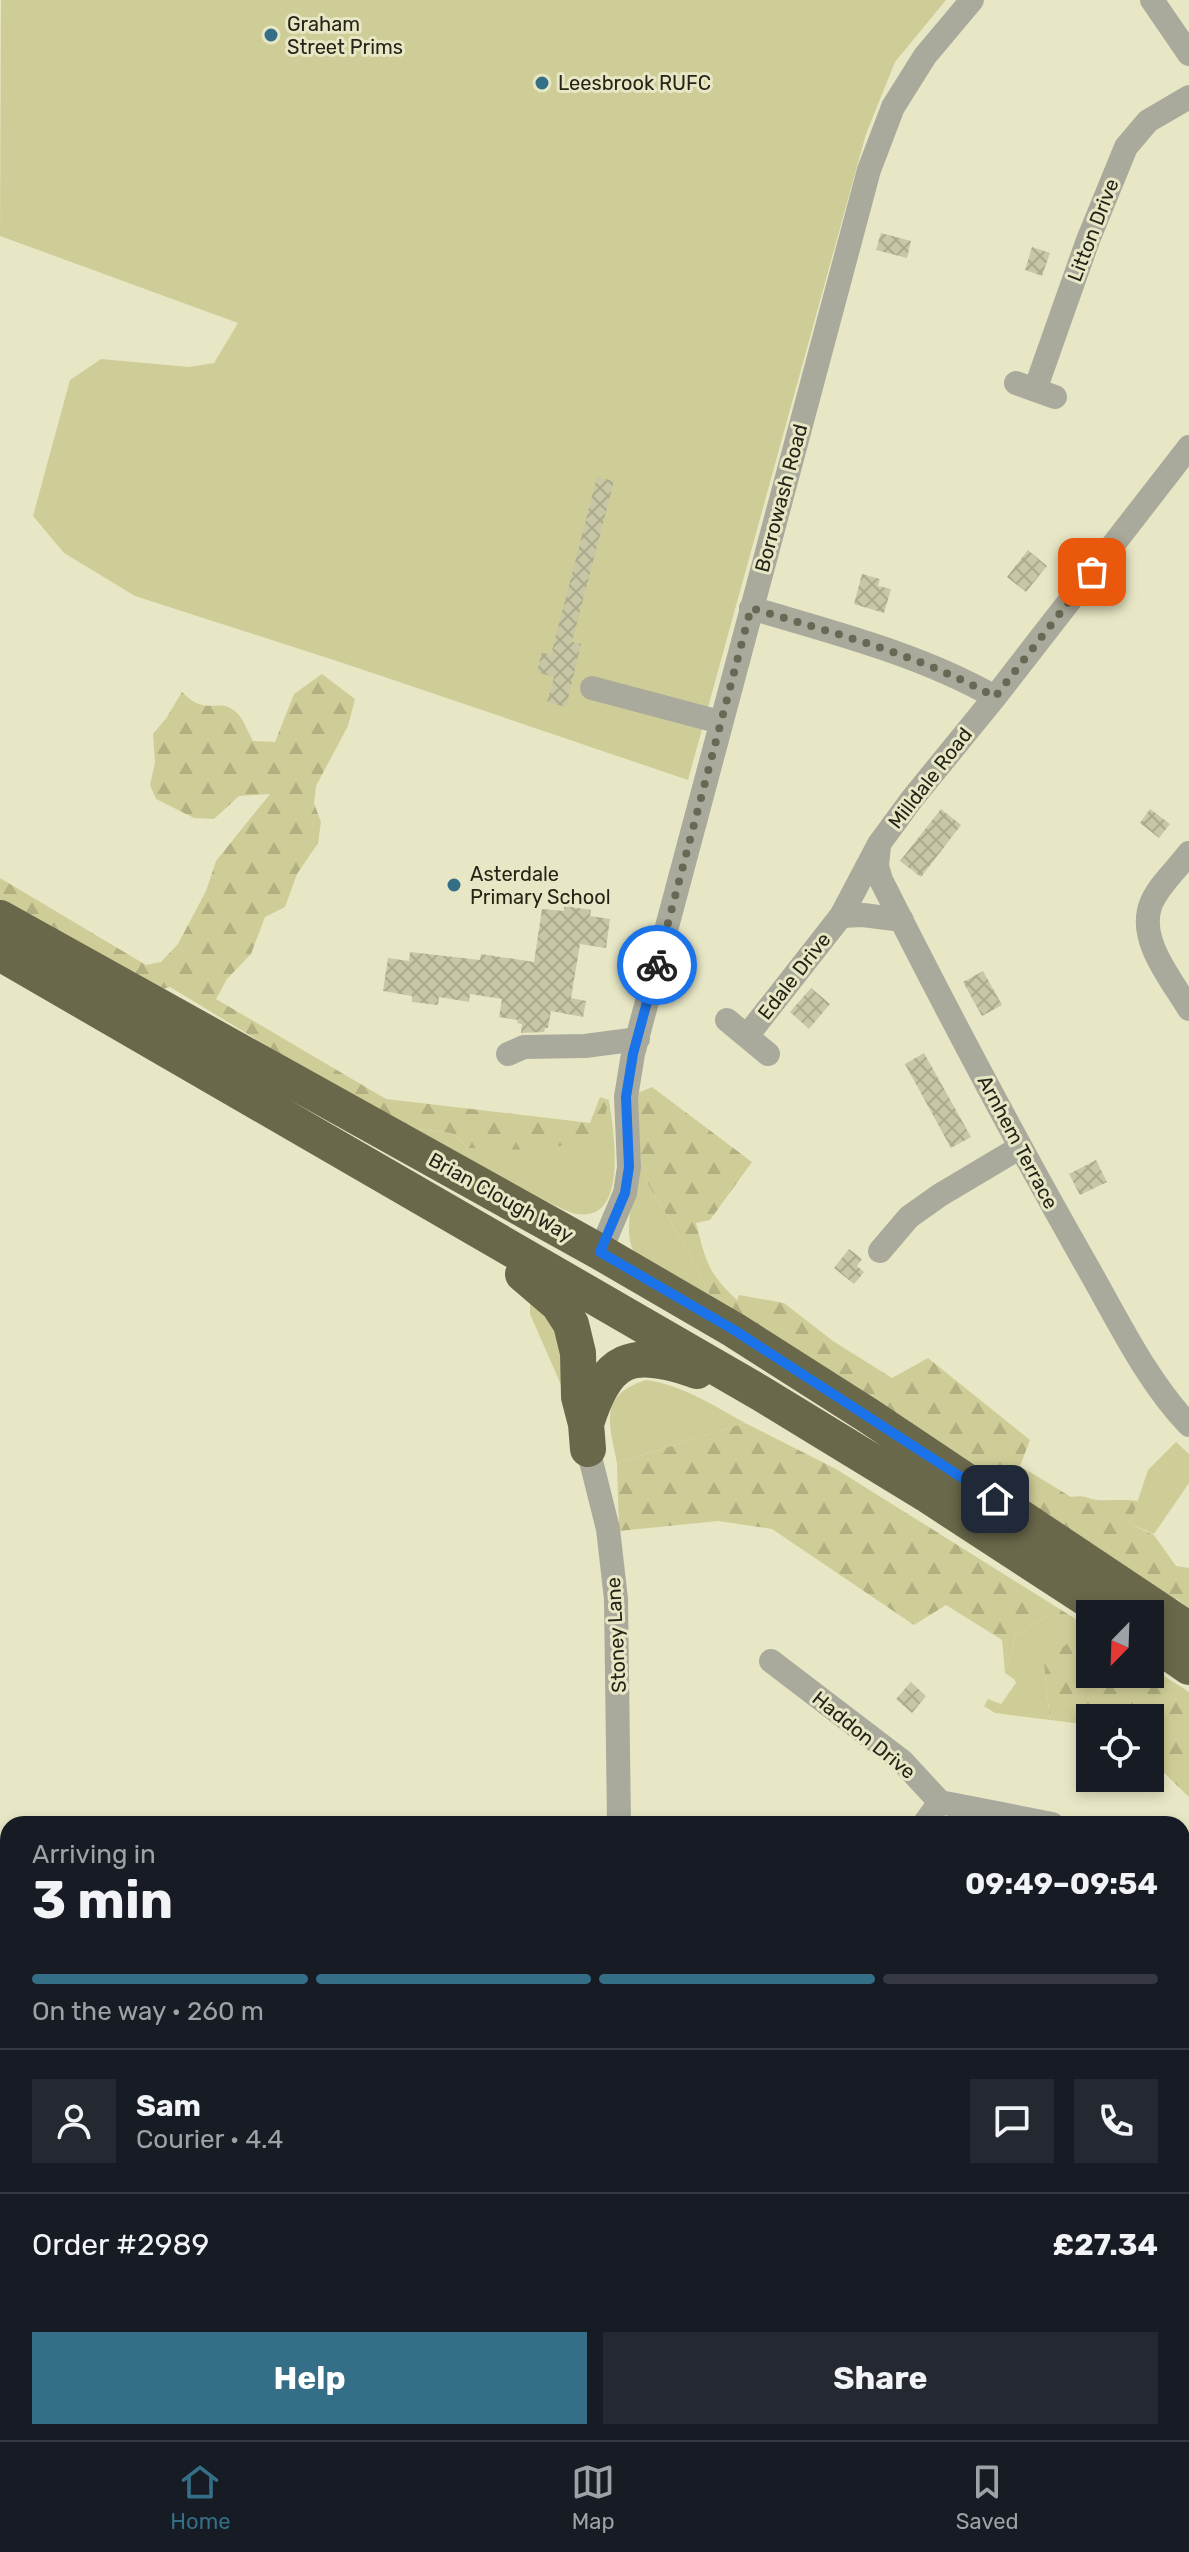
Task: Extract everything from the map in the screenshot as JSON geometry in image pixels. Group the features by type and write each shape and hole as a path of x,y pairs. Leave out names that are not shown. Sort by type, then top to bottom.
{"highway":[{"name":"Brian Clough Way","path":"0,918 600,1252 734,1330 1189,1630"},
{"name":"Brian Clough Way","path":"0,953 762,1394 929,1496 1089,1600"},
{"path":"363,1164 498,1254 558,1304 576,1337 579,1397 587,1436"},
{"path":"587,1436 594,1397 605,1379 617,1367 635,1360 650,1358 675,1363 762,1394"},
{"path":"1164,1650 1189,1667"}],"street":[{"path":"1152,0 1189,54"},
{"name":"Borrowash Road","path":"600,1252 625,1193 629,1167 626,1097 638,1039 869,170 893,107 960,4"},
{"name":"Litton Drive","path":"1035,390 1088,240 1126,147 1148,121 1189,97"},
{"name":"Milldale Road","path":"879,844 1189,447"},
{"path":"751,608 912,657 957,675 995,697"},
{"path":"592,688 720,722"},
{"name":"Edale Drive","path":"747,1036 841,916 879,844"},
{"name":"Arnhem Terrace","path":"879,844 877,866 881,880 1019,1148 1146,1367 1177,1413 1189,1425"},
{"path":"1189,853 1152,902 1148,916 1151,943 1189,1009"},
{"name":"Edale Drive","path":"841,916 863,915 902,920"},
{"name":"Edale Drive","path":"727,1020 768,1054"},
{"path":"508,1054 524,1047 585,1046 638,1039"},
{"path":"880,1251 909,1217 1019,1148"},
{"name":"Stoney Lane","path":"587,1436 608,1529 616,1599 619,1816"},
{"name":"Haddon Drive","path":"771,1661 902,1761 940,1802"},
{"path":"930,1816 940,1802 1011,1816"}],"green space":[{"path":"1,0 946,0 895,62 866,134 688,780 135,596 64,553 33,516 70,380 101,359 189,367 214,363 238,323 0,236"},
{"path":"322,674 355,699 348,726 316,786 314,803 321,822 318,843 297,874 285,907 265,917 251,954 227,979 216,999 386,1099 590,1123 600,1097 609,1100 598,1141 528,1150 469,1148 451,1133 401,1127 170,987 155,991 0,901 0,878 146,965 161,962 178,944 206,891 216,861 270,794 239,796 214,819 194,818 156,799 150,785 155,762 153,734 182,692 198,704 223,706 236,712 253,741 275,742 294,694"},
{"path":"652,1087 752,1162 710,1220 696,1223 709,1265 719,1282 737,1300 739,1295 784,1303 833,1341 892,1378 928,1358 1030,1440 1020,1466 1071,1497 1138,1501 1130,1524 1154,1535 1176,1566 1189,1568 1189,1608 1177,1599 1164,1604 1164,1600 1157,1600 714,1303 689,1252 648,1184 633,1129 633,1095"},
{"path":"609,1100 615,1151 614,1171 605,1204 594,1213 577,1214 566,1210 401,1127 451,1133 469,1148 597,1141"},
{"path":"641,1156 648,1184 689,1252 714,1303 657,1272 632,1248 630,1216"},
{"path":"530,1299 558,1338 562,1387 530,1314"},
{"path":"646,1380 685,1391 745,1423 617,1463 610,1412 620,1394"},
{"path":"745,1423 836,1469 1076,1619 1076,1633 1048,1615 1016,1635 1005,1673 1002,1640 946,1605 914,1625 772,1529 718,1521 619,1531 617,1463"},
{"path":"1176,1442 1189,1454 1189,1483 1154,1534 1130,1524 1148,1470"},
{"path":"1048,1615 1076,1632 1076,1637 1044,1664 1050,1720 995,1713 984,1706 988,1699 1001,1704 1016,1683 1005,1673 1016,1635"},
{"path":"1076,1636 1076,1688 1164,1688 1164,1676 1189,1692 1189,1797 1164,1773 1164,1704 1076,1704 1076,1723 1050,1720 1044,1664"}],"building":[{"path":"881,233 911,241 907,258 876,250"},
{"path":"1032,247 1050,253 1042,276 1025,270"},
{"path":"597,477 614,481 572,642 581,644 566,707 547,702 554,677 537,672 542,652 551,655"},
{"path":"1028,550 1047,566 1026,592 1007,577"},
{"path":"862,574 880,579 878,586 891,589 884,613 854,604"},
{"path":"941,809 961,825 921,877 900,861"},
{"path":"1150,809 1170,824 1159,838 1140,823"},
{"path":"564,906 591,910 590,916 610,919 606,948 580,944 571,998 586,1001 583,1017 551,1011 548,1028 544,1032 521,1033 522,1024 517,1023 518,1020 499,1017 502,999 470,994 469,1002 439,997 438,1005 412,1002 412,996 383,991 388,958 409,961 410,952 480,960 481,954 534,962 542,909 564,911"},
{"path":"983,971 1002,1005 982,1016 963,982"},
{"path":"811,988 830,1004 809,1029 790,1012"},
{"path":"924,1053 971,1137 951,1148 905,1064"},
{"path":"1096,1160 1107,1182 1080,1195 1069,1174"},
{"path":"849,1249 862,1259 857,1266 864,1272 854,1284 834,1268"},
{"path":"911,1682 926,1696 912,1713 896,1699"}],"way so far":[{"path":"657,965 751,608 912,657 957,675 995,697 1092,572"}],"place":[{"name":"Graham Street Prims","path":"271,35"},
{"name":"Leesbrook RUFC","path":"542,83"},
{"name":"Asterdale Primary School","path":"454,885"}],"route":[{"path":"657,965 633,1054 626,1097 629,1167 625,1193 600,1252 734,1330 995,1499"}]}
